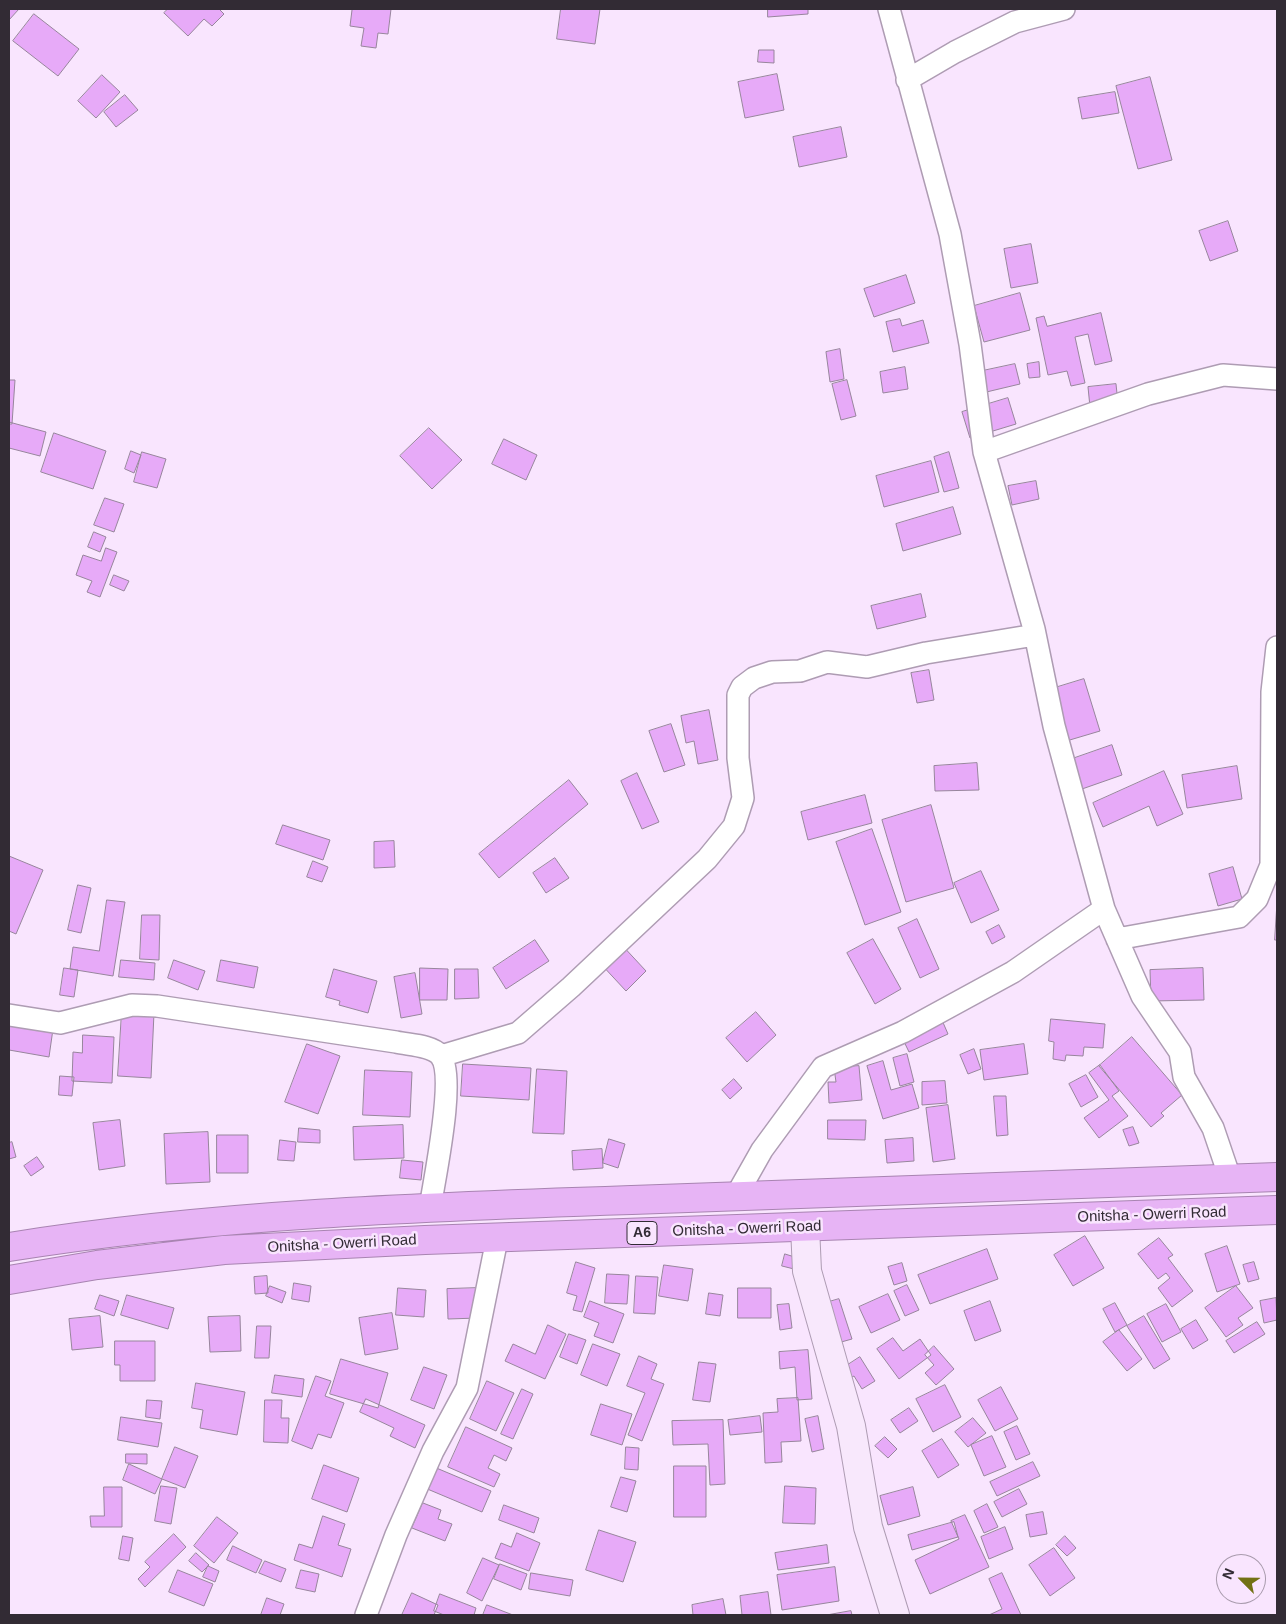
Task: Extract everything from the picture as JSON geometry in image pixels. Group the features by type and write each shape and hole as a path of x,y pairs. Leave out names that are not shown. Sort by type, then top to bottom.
{"highway":[{"name":"Onitsha - Owerri Road","path":"9,1247 85,1235 278,1216 430,1208 1277,1176"},
{"name":"Onitsha - Owerri Road","path":"9,1280 97,1265 224,1250 416,1240 497,1239 1277,1210"}],"street":[{"path":"889,9 950,234 970,344 984,452 1035,635 1054,726 1104,909 1142,996 1180,1052 1184,1077 1213,1128 1230,1178"},
{"path":"907,80 954,52 1015,22 1064,9"},
{"path":"984,452 1148,394 1223,375 1277,379"},
{"path":"441,1056 518,1033 571,987 707,859 734,826 743,798 738,758 738,695 742,687 754,678 772,672 800,671 827,662 867,667 926,653 1035,635"},
{"path":"1117,939 1238,917 1256,899 1271,865 1272,692 1277,647"},
{"path":"736,1196 762,1150 823,1068 903,1032 1013,972 1104,909"},
{"path":"9,1015 60,1023 132,1004 157,1006 396,1042 433,1050 441,1056 448,1097 430,1208"},
{"path":"805,1227 807,1271 851,1426 868,1527 895,1615"},
{"path":"366,1615 396,1535 433,1451 467,1388 497,1239"}],"building":[{"path":"9,9 19,9 9,20"},
{"path":"168,9 219,9 224,14 212,26 204,19 188,36 164,13"},
{"path":"391,9 388,34 378,33 376,48 361,46 364,28 350,26 352,10"},
{"path":"561,9 600,9 595,44 557,39"},
{"path":"768,9 808,9 808,14 768,17"},
{"path":"34,14 79,49 58,76 13,41"},
{"path":"759,50 774,50 774,63 758,62"},
{"path":"777,74 784,110 745,118 738,82"},
{"path":"102,75 120,92 96,118 78,101"},
{"path":"1150,77 1172,160 1138,169 1116,86"},
{"path":"1115,92 1119,113 1082,119 1078,98"},
{"path":"125,95 138,110 116,127 104,112"},
{"path":"841,127 847,157 799,167 793,137"},
{"path":"1228,221 1238,251 1210,261 1199,231"},
{"path":"1031,244 1038,283 1011,288 1004,249"},
{"path":"906,275 915,303 874,317 864,289"},
{"path":"1020,293 1030,330 984,342 974,306"},
{"path":"1101,313 1112,361 1095,365 1088,334 1075,337 1085,383 1071,386 1067,371 1048,375 1036,318 1044,316 1047,326"},
{"path":"900,319 902,326 923,320 929,343 893,352 886,322"},
{"path":"840,349 844,379 830,382 826,352"},
{"path":"1039,362 1040,377 1029,378 1027,364"},
{"path":"1015,364 1020,384 978,394 973,373"},
{"path":"905,367 908,389 883,393 880,372"},
{"path":"9,380 15,380 12,424 9,424"},
{"path":"847,380 856,416 841,420 832,384"},
{"path":"1116,384 1118,403 1090,407 1088,387"},
{"path":"1008,398 1016,424 970,438 962,412"},
{"path":"9,422 46,432 40,456 9,448"},
{"path":"429,428 462,460 432,489 400,456"},
{"path":"54,433 106,451 93,489 41,472"},
{"path":"504,439 537,455 526,480 492,464"},
{"path":"131,451 141,455 134,473 125,469"},
{"path":"142,452 166,459 157,488 134,482"},
{"path":"949,452 959,488 944,492 934,457"},
{"path":"931,461 939,492 884,507 876,476"},
{"path":"1036,481 1039,499 1012,505 1008,486"},
{"path":"105,498 124,504 114,532 94,525"},
{"path":"953,507 961,534 903,551 896,524"},
{"path":"94,532 106,537 100,552 88,547"},
{"path":"106,548 117,552 100,597 87,592 92,581 76,575 83,555 101,561"},
{"path":"114,575 129,581 124,591 110,585"},
{"path":"921,594 926,617 877,629 871,606"},
{"path":"929,670 934,700 917,703 911,673"},
{"path":"1084,679 1100,731 1063,742 1048,690"},
{"path":"709,710 718,760 698,764 694,741 686,743 681,716"},
{"path":"671,724 685,765 664,772 649,731"},
{"path":"1112,745 1122,775 1082,789 1072,759"},
{"path":"977,763 979,790 935,791 934,766"},
{"path":"1237,766 1242,799 1187,808 1182,775"},
{"path":"1164,771 1183,814 1157,826 1149,806 1103,827 1093,803"},
{"path":"637,773 659,822 642,829 621,781"},
{"path":"569,780 588,804 499,878 479,854"},
{"path":"865,795 872,823 808,840 801,812"},
{"path":"931,805 954,888 906,902 882,820"},
{"path":"283,825 330,840 323,860 276,844"},
{"path":"872,829 901,912 865,925 836,842"},
{"path":"394,841 395,867 374,868 374,842"},
{"path":"9,856 43,870 16,934 9,931"},
{"path":"555,858 569,878 546,893 533,873"},
{"path":"313,861 328,867 322,882 307,877"},
{"path":"1233,867 1242,899 1218,906 1209,874"},
{"path":"981,871 999,910 971,923 954,883"},
{"path":"78,885 91,888 81,933 68,930"},
{"path":"107,900 125,902 113,976 70,969 73,947 99,951"},
{"path":"1277,903 1277,940 1275,940"},
{"path":"142,915 160,915 159,960 140,959"},
{"path":"917,919 939,969 920,978 898,928"},
{"path":"999,925 1005,937 992,944 986,932"},
{"path":"873,939 901,989 875,1004 847,953"},
{"path":"535,940 549,961 506,989 493,968"},
{"path":"620,943 646,971 626,991 600,963"},
{"path":"121,960 155,963 154,980 119,977"},
{"path":"174,960 205,971 198,990 168,978"},
{"path":"221,960 258,967 254,988 217,981"},
{"path":"64,968 78,970 74,997 60,995"},
{"path":"420,968 448,969 447,1000 420,1000"},
{"path":"1203,968 1204,1000 1151,1001 1150,970"},
{"path":"334,969 377,981 368,1013 339,1005 340,1001 326,997"},
{"path":"455,969 478,969 479,998 455,999"},
{"path":"415,973 422,1014 401,1018 394,977"},
{"path":"122,1011 154,1013 151,1078 118,1076"},
{"path":"938,1011 948,1034 909,1052 898,1029"},
{"path":"756,1012 776,1035 747,1062 726,1038"},
{"path":"1051,1019 1105,1024 1103,1048 1084,1047 1083,1056 1066,1055 1065,1061 1053,1059 1054,1042 1049,1041"},
{"path":"9,1022 53,1029 49,1057 9,1050"},
{"path":"83,1035 114,1037 112,1083 72,1081 73,1052 82,1053"},
{"path":"1132,1037 1182,1095 1161,1113 1164,1116 1151,1127 1099,1066"},
{"path":"307,1044 340,1056 318,1114 285,1102"},
{"path":"1024,1044 1028,1074 984,1080 980,1050"},
{"path":"974,1049 981,1069 968,1074 960,1055"},
{"path":"907,1054 914,1082 900,1086 893,1058"},
{"path":"883,1061 891,1090 912,1084 919,1108 883,1119 867,1066"},
{"path":"463,1064 531,1068 529,1100 461,1096"},
{"path":"1100,1065 1119,1091 1112,1096 1128,1116 1099,1138 1084,1118 1109,1100 1089,1073"},
{"path":"859,1066 862,1100 829,1103 828,1082 836,1082 834,1068"},
{"path":"537,1069 567,1071 564,1134 533,1133"},
{"path":"365,1070 412,1072 410,1117 363,1115"},
{"path":"1086,1075 1098,1097 1081,1107 1069,1084"},
{"path":"60,1076 74,1077 72,1096 59,1095"},
{"path":"734,1079 742,1088 730,1099 722,1090"},
{"path":"945,1081 947,1103 922,1105 922,1082"},
{"path":"994,1096 1006,1096 1008,1135 997,1136"},
{"path":"948,1105 955,1159 933,1162 926,1108"},
{"path":"120,1120 125,1166 99,1170 93,1123"},
{"path":"828,1120 866,1120 865,1140 828,1139"},
{"path":"403,1125 404,1158 354,1160 353,1127"},
{"path":"1133,1127 1139,1143 1129,1146 1123,1130"},
{"path":"299,1128 320,1130 320,1143 298,1142"},
{"path":"208,1132 210,1182 166,1184 164,1134"},
{"path":"217,1135 248,1135 248,1173 217,1173"},
{"path":"913,1138 914,1161 887,1163 885,1140"},
{"path":"609,1139 625,1144 618,1168 603,1163"},
{"path":"280,1140 296,1142 294,1161 278,1160"},
{"path":"12,1142 16,1157 9,1159 9,1143"},
{"path":"602,1149 603,1168 573,1170 572,1151"},
{"path":"37,1157 44,1167 31,1176 24,1166"},
{"path":"402,1160 423,1162 421,1180 400,1178"},
{"path":"1085,1236 1104,1268 1073,1286 1054,1255"},
{"path":"1159,1238 1173,1255 1168,1258 1193,1291 1172,1307 1158,1288 1170,1278 1166,1273 1158,1279 1138,1254"},
{"path":"1227,1246 1240,1284 1217,1292 1205,1254"},
{"path":"987,1249 998,1279 930,1304 918,1275"},
{"path":"785,1254 801,1259 798,1270 782,1266"},
{"path":"576,1262 595,1268 582,1312 573,1310 577,1296 567,1293"},
{"path":"1254,1262 1259,1279 1248,1282 1243,1265"},
{"path":"902,1263 907,1281 894,1285 888,1267"},
{"path":"664,1265 693,1269 688,1301 659,1296"},
{"path":"607,1274 629,1275 627,1304 605,1303"},
{"path":"267,1276 268,1293 255,1294 254,1277"},
{"path":"636,1276 658,1277 655,1314 634,1313"},
{"path":"294,1283 311,1286 309,1302 292,1299"},
{"path":"907,1285 919,1310 905,1316 894,1291"},
{"path":"270,1286 286,1292 282,1303 266,1296"},
{"path":"1236,1286 1253,1308 1238,1318 1243,1325 1226,1337 1205,1308"},
{"path":"398,1288 426,1290 424,1317 396,1315"},
{"path":"478,1288 478,1318 448,1319 447,1289"},
{"path":"738,1288 771,1288 771,1318 738,1318"},
{"path":"709,1293 723,1295 720,1316 706,1314"},
{"path":"888,1294 900,1320 871,1333 859,1307"},
{"path":"100,1295 119,1301 114,1316 95,1309"},
{"path":"127,1295 174,1308 168,1329 121,1315"},
{"path":"1276,1298 1277,1320 1264,1323 1260,1301"},
{"path":"839,1299 852,1339 834,1344 822,1304"},
{"path":"590,1301 624,1314 613,1343 594,1336 599,1323 584,1317"},
{"path":"990,1301 1001,1331 975,1341 964,1311"},
{"path":"1115,1303 1127,1325 1115,1332 1103,1309"},
{"path":"789,1304 792,1328 780,1330 777,1305"},
{"path":"1166,1304 1181,1332 1162,1342 1147,1314"},
{"path":"392,1313 398,1349 365,1355 359,1318"},
{"path":"100,1316 103,1347 72,1350 69,1319"},
{"path":"240,1316 241,1351 210,1352 208,1317"},
{"path":"1144,1316 1170,1359 1154,1369 1127,1326"},
{"path":"1196,1320 1208,1340 1193,1349 1181,1329"},
{"path":"1257,1322 1265,1334 1234,1353 1226,1341"},
{"path":"548,1325 566,1334 545,1379 505,1361 513,1344 535,1354"},
{"path":"257,1326 271,1326 269,1358 255,1358"},
{"path":"1119,1330 1142,1359 1127,1371 1103,1342"},
{"path":"569,1334 586,1340 577,1364 560,1357"},
{"path":"893,1338 903,1351 920,1339 931,1355 899,1379 877,1349"},
{"path":"115,1341 155,1341 155,1381 120,1381 120,1365 115,1365"},
{"path":"593,1344 620,1354 607,1386 581,1375"},
{"path":"934,1346 954,1369 936,1385 925,1373 934,1365 925,1355"},
{"path":"808,1350 812,1399 797,1400 795,1367 780,1369 779,1352"},
{"path":"639,1356 657,1364 651,1379 664,1384 642,1441 628,1435 645,1393 627,1386"},
{"path":"860,1357 875,1381 862,1389 854,1376 846,1380 840,1370"},
{"path":"341,1359 388,1373 378,1408 330,1394"},
{"path":"699,1362 716,1364 710,1402 693,1400"},
{"path":"424,1367 447,1375 434,1409 411,1400"},
{"path":"275,1375 304,1379 302,1397 272,1393"},
{"path":"316,1376 331,1381 325,1396 344,1403 331,1438 318,1434 312,1449 292,1441"},
{"path":"487,1381 514,1393 496,1431 470,1419"},
{"path":"196,1383 245,1392 237,1435 200,1428 203,1410 192,1408"},
{"path":"945,1385 961,1417 933,1432 916,1399"},
{"path":"1001,1387 1018,1419 995,1431 978,1400"},
{"path":"522,1389 533,1394 513,1439 501,1434"},
{"path":"798,1398 801,1441 781,1442 782,1462 765,1463 763,1413 778,1412 777,1399"},
{"path":"366,1399 425,1425 415,1448 390,1436 394,1428 360,1412"},
{"path":"147,1400 162,1401 160,1419 146,1417"},
{"path":"265,1400 282,1400 281,1418 289,1418 288,1443 264,1442"},
{"path":"601,1404 632,1414 622,1445 591,1435"},
{"path":"909,1408 918,1421 900,1433 891,1420"},
{"path":"760,1416 762,1432 730,1435 728,1420"},
{"path":"818,1416 824,1449 812,1452 805,1419"},
{"path":"121,1417 162,1423 158,1447 118,1440"},
{"path":"973,1418 986,1433 968,1447 955,1432"},
{"path":"723,1420 725,1484 710,1485 708,1444 673,1445 672,1421"},
{"path":"1017,1426 1030,1454 1016,1460 1004,1432"},
{"path":"466,1427 512,1448 506,1461 494,1455 488,1468 500,1474 494,1487 448,1467"},
{"path":"992,1436 1006,1467 984,1476 971,1445"},
{"path":"885,1437 897,1449 888,1458 875,1446"},
{"path":"942,1439 959,1465 938,1478 922,1451"},
{"path":"175,1447 198,1456 185,1488 162,1479"},
{"path":"626,1447 639,1448 638,1470 625,1469"},
{"path":"126,1454 147,1454 147,1464 126,1463"},
{"path":"1033,1462 1040,1476 997,1496 990,1482"},
{"path":"129,1464 162,1479 155,1494 123,1480"},
{"path":"324,1465 359,1478 347,1512 312,1499"},
{"path":"674,1466 706,1466 706,1517 674,1517"},
{"path":"434,1467 491,1491 482,1512 425,1488"},
{"path":"621,1477 636,1481 627,1512 611,1507"},
{"path":"161,1486 177,1488 171,1524 155,1521"},
{"path":"785,1486 816,1488 815,1524 783,1523"},
{"path":"104,1487 122,1487 122,1527 91,1527 90,1516 104,1516"},
{"path":"913,1487 920,1516 888,1525 880,1496"},
{"path":"1019,1489 1027,1504 1002,1517 994,1502"},
{"path":"423,1503 441,1510 438,1519 452,1524 445,1541 412,1528"},
{"path":"987,1504 998,1527 984,1533 974,1511"},
{"path":"504,1505 539,1518 534,1533 499,1520"},
{"path":"1043,1512 1047,1534 1030,1537 1026,1515"},
{"path":"965,1515 989,1567 930,1594 915,1560 959,1539 951,1521"},
{"path":"323,1516 345,1524 338,1545 351,1549 342,1577 294,1560 299,1544 312,1548"},
{"path":"217,1517 238,1533 214,1563 194,1546"},
{"path":"954,1522 958,1537 912,1550 908,1535"},
{"path":"1005,1527 1013,1549 989,1559 981,1537"},
{"path":"599,1530 636,1542 623,1582 586,1570"},
{"path":"517,1533 540,1543 529,1571 495,1558 501,1543 511,1547"},
{"path":"174,1534 186,1547 145,1587 138,1579 150,1567 145,1562"},
{"path":"123,1536 133,1538 129,1561 119,1559"},
{"path":"1065,1536 1076,1548 1067,1556 1056,1545"},
{"path":"827,1545 829,1563 778,1570 775,1553"},
{"path":"233,1546 262,1560 256,1573 227,1560"},
{"path":"1054,1548 1075,1578 1050,1596 1029,1565"},
{"path":"196,1553 209,1565 202,1572 189,1561"},
{"path":"483,1558 499,1565 482,1601 467,1593"},
{"path":"265,1561 286,1569 281,1582 259,1573"},
{"path":"500,1564 527,1574 521,1590 494,1579"},
{"path":"208,1566 219,1571 215,1582 203,1577"},
{"path":"835,1567 839,1601 782,1610 777,1575"},
{"path":"178,1570 213,1584 204,1606 169,1592"},
{"path":"301,1570 319,1574 315,1592 296,1588"},
{"path":"531,1573 573,1580 570,1596 529,1589"},
{"path":"1002,1573 1021,1615 989,1615 1002,1609 989,1579"},
{"path":"768,1592 771,1615 742,1615 740,1596"},
{"path":"412,1593 438,1605 434,1615 402,1615"},
{"path":"440,1594 476,1608 474,1615 444,1615 434,1611"},
{"path":"267,1598 284,1604 280,1615 261,1615"},
{"path":"723,1599 726,1615 693,1615 692,1605"},
{"path":"487,1605 513,1615 483,1615"},
{"path":"851,1611 852,1615 827,1615"}]}
